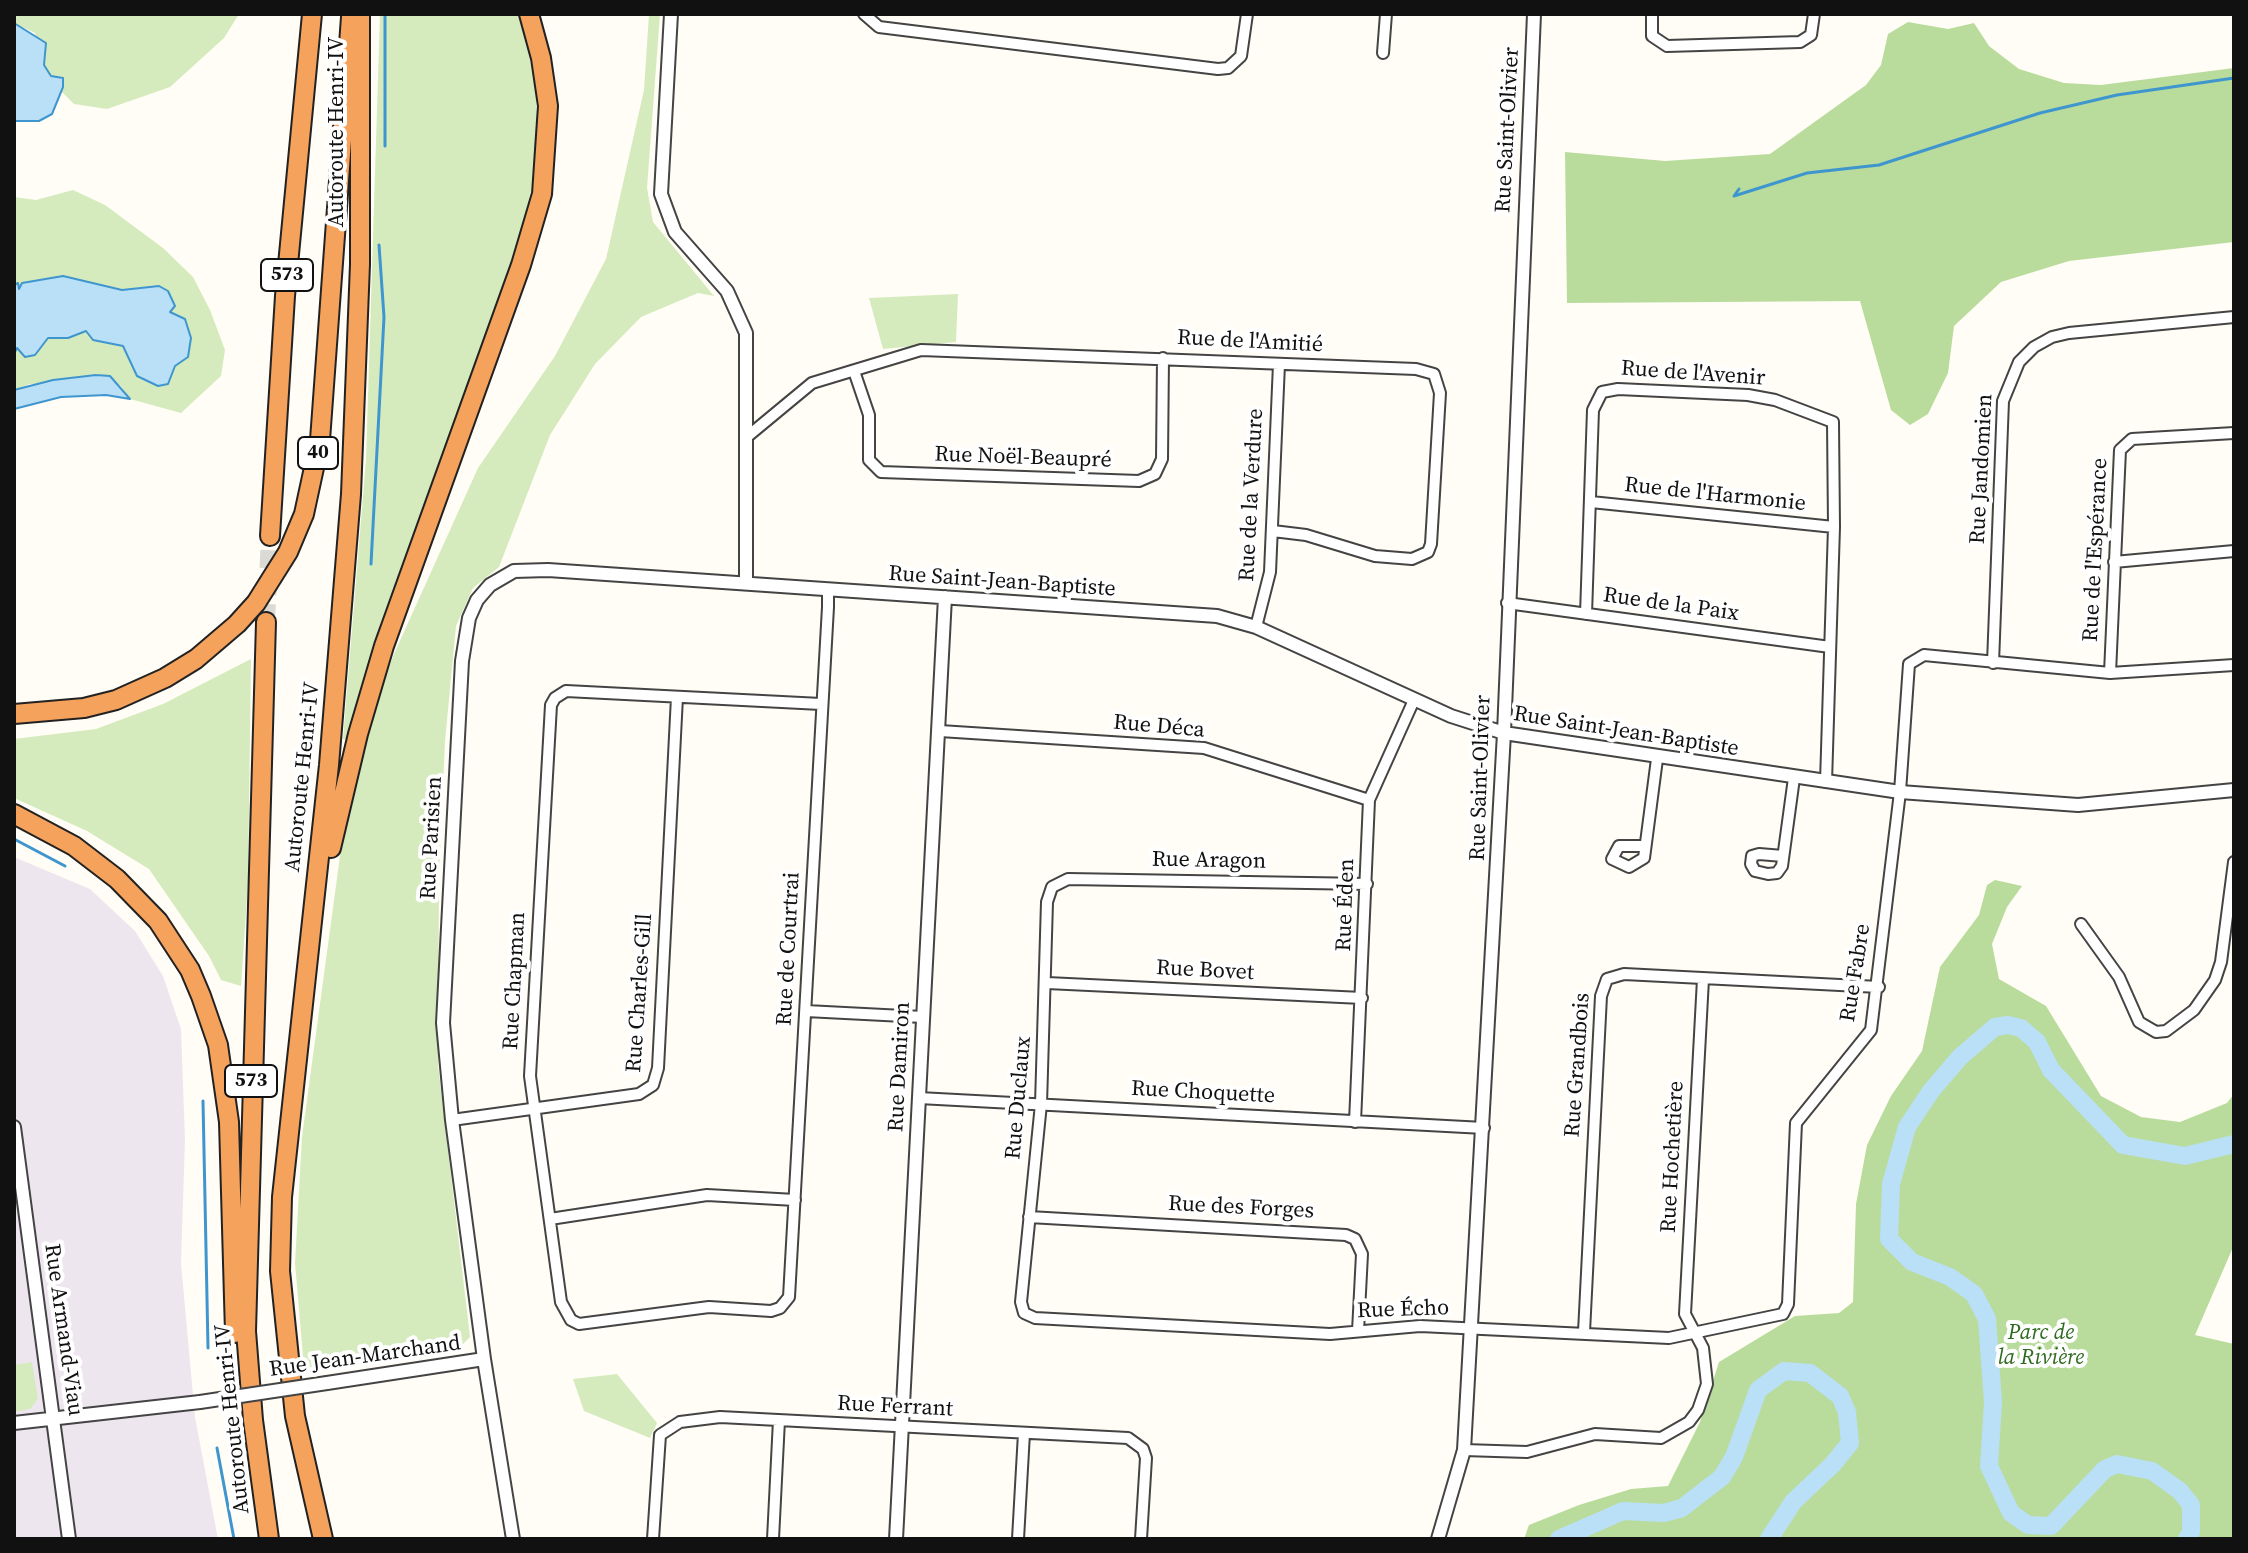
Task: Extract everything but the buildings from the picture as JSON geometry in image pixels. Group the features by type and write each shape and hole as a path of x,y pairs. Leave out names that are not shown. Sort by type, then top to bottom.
{"highway":[{"name":"Autoroute Henri-IV","path":"270,536 285,296 312,14"},
{"name":"40","path":"14,714 84,708 143,689 176,672 237,624 256,603 288,552 304,514 320,440 342,103 352,14"},
{"name":"Autoroute Henri-IV","path":"323,1539 295,1416 280,1271 282,1197 293,1071 309,973 351,494 360,264 360,14"},
{"path":"309,973 334,830 368,698 521,265 542,194 548,106 541,58 529,14"},
{"name":"Autoroute Henri-IV","path":"266,622 246,1331 267,1539"},
{"path":"14,814 74,846 138,899 175,945 210,1019 221,1060 229,1122 234,1311 246,1472 267,1539"}],"street":[{"path":"671,14 660,184 663,205 675,232 727,291 743,322 748,436 746,583"},
{"path":"864,14 879,27 1218,69 1228,68 1241,56 1247,14"},
{"path":"1383,53 1386,14"},
{"name":"Rue Saint-Olivier","path":"1438,1539 1464,1450 1504,733 1507,603 1534,14"},
{"path":"1652,14 1652,36 1667,46 1800,42 1811,35 1814,14"},
{"name":"Rue Jandomien","path":"1993,663 2003,401 2019,362 2043,342 2069,333 2234,317"},
{"name":"Rue de l'Amitié","path":"748,436 812,383 921,350 1426,370 1439,381 1431,544 1428,552 1412,559 1375,556 1306,535 1273,531"},
{"name":"Rue Noël-Beaupré","path":"854,371 869,415 869,460 881,472 1139,481 1155,474 1162,459 1163,358"},
{"name":"Rue de la Verdure","path":"1256,627 1266,596 1273,531 1279,364"},
{"name":"Rue de l'Avenir","path":"1586,614 1593,410 1602,392 1618,389 1748,395 1775,400 1833,422 1834,527 1826,782"},
{"name":"Rue de l'Espérance","path":"2110,673 2118,459 2125,443 2138,438 2234,433"},
{"name":"Rue de l'Harmonie","path":"1591,502 1834,527"},
{"path":"2114,562 2234,551"},
{"name":"Rue Parisien","path":"513,1539 484,1359 452,1120 443,1023 462,661 469,618 477,600 490,585 514,571 548,570 746,583"},
{"name":"Rue Saint-Jean-Baptiste","path":"746,583 1217,616 1256,627 1414,700 1504,733 1657,759 1900,792 2078,805 2234,790"},
{"name":"Rue de Courtrai","path":"780,1308 789,1297 828,589"},
{"name":"Rue Damiron","path":"896,1539 945,597"},
{"name":"Rue de la Paix","path":"1507,603 1830,647"},
{"name":"Rue Fabre","path":"1783,1314 1788,1304 1796,1123 1871,1030 1879,987 1900,792 1907,671 1911,661 1924,655 1993,663"},
{"path":"1993,663 2110,673 2234,665"},
{"name":"Rue Chapman","path":"780,1308 695,1307 579,1324 571,1320 561,1302 530,1061 551,705 566,691 821,704"},
{"name":"Rue Charles-Gill","path":"452,1120 639,1094 647,1091 657,1078 677,697"},
{"name":"Rue Éden","path":"1355,1122 1369,800 1414,700"},
{"name":"Rue Déca","path":"940,731 1204,748 1369,800"},
{"path":"1645,846 1657,759"},
{"path":"1783,856 1794,778"},
{"path":"2081,924 2119,977 2139,1022 2156,1032 2166,1031 2194,1010 2215,980 2221,962 2234,862"},
{"name":"Rue Aragon","path":"1052,887 1068,879 1367,884"},
{"name":"Rue Duclaux","path":"1024,1313 1021,1302 1041,1104 1047,983 1047,902 1052,887"},
{"name":"Rue Grandbois","path":"1584,1332 1602,985 1614,975 1624,974 1879,987"},
{"name":"Rue Hochetière","path":"1464,1450 1527,1452 1595,1434 1649,1438 1670,1435 1689,1422 1698,1410 1707,1384 1697,1333 1685,1314 1703,979"},
{"name":"Rue Bovet","path":"1047,983 1362,998"},
{"path":"806,1011 923,1017"},
{"name":"Rue Choquette","path":"919,1098 1484,1128"},
{"name":"Rue Armand-Viau","path":"14,1127 69,1539"},
{"path":"550,1219 707,1195 795,1200"},
{"name":"Rue des Forges","path":"1029,1217 1346,1235 1355,1239 1362,1254 1358,1331"},
{"name":"Rue Écho","path":"1024,1313 1035,1318 1330,1334 1420,1326 1669,1338 1783,1314"},
{"name":"Rue Jean-Marchand","path":"14,1423 200,1402 484,1359"},
{"name":"Rue Ferrant","path":"653,1539 658,1441 663,1431 680,1422 720,1417 1128,1438 1137,1442 1146,1458 1141,1539"},
{"path":"773,1539 779,1420"},
{"path":"1018,1539 1024,1433"}],"shaded area":[{"path":"14,857 90,889 135,931 163,976 181,1029 185,1140 181,1263 195,1417 218,1539 14,1539"}],"green space":[{"path":"14,14 239,14 224,38 170,87 107,109 74,104 61,91 44,65 35,33 14,23"},
{"path":"380,14 518,14 535,80 538,138 532,187 516,251 378,630 348,740 343,739 366,460"},
{"path":"649,14 660,14 647,188 653,222 714,296 698,293 641,317 595,364 550,435 499,567 473,588 456,626 445,741 439,876 438,1065 470,1337 458,1349 304,1368 295,1263 302,1137 340,856 361,740 394,654 478,468 555,356 606,259 644,90"},
{"path":"1908,22 1948,29 1974,23 1989,46 2019,69 2064,83 2101,85 2234,68 2234,242 2069,261 2001,282 1954,326 1948,373 1928,414 1910,425 1891,410 1860,301 1567,303 1565,152 1665,161 1770,154 1866,85 1881,65 1888,34"},
{"path":"73,190 105,205 163,248 193,277 210,310 225,350 221,376 181,413 130,399 120,385 30,384 14,390 14,197 36,200"},
{"path":"958,294 956,342 883,349 869,298"},
{"path":"251,659 248,882 241,986 221,980 209,956 149,869 87,831 14,798 14,739 96,729 163,704"},
{"name":"Parc de la Rivière","path":"1995,880 2022,886 2007,907 1992,944 1999,979 2046,1006 2101,1096 2141,1117 2180,1122 2227,1103 2234,1094 2234,1245 2195,1335 2234,1344 2234,1539 1524,1539 1529,1525 1579,1505 1631,1489 1668,1486 1700,1422 1719,1362 1795,1316 1839,1313 1853,1302 1856,1204 1867,1145 1891,1096 1922,1051 1940,967 1979,915 1987,885"},
{"path":"32,1362 38,1399 30,1409 14,1412 14,1365"},
{"path":"617,1374 657,1423 650,1438 584,1411 573,1379"}],"water":[{"path":"14,23 46,43 44,65 51,76 63,78 63,87 52,114 39,121 14,121"},
{"path":"63,276 122,290 159,286 168,291 175,306 170,312 185,319 191,338 188,357 175,366 168,384 158,386 137,376 123,346 93,340 86,331 68,338 48,338 35,355 25,357 17,348 14,354 14,285 18,283 19,289 22,283"},
{"path":"110,376 130,399 106,395 61,397 14,409 14,390 53,380"}],"waterway":[{"path":"385,14 385,146"},
{"path":"1739,189 1734,196 1807,173 1879,165 2040,113 2117,95 2234,78"},
{"path":"371,564 384,317 379,245"},
{"path":"14,839 65,866"},
{"path":"2187,1539 2191,1532 2191,1505 2180,1491 2152,1471 2117,1464 2105,1469 2051,1526 2028,1525 2011,1513 1989,1466 1993,1402 1987,1319 1974,1294 1950,1277 1912,1262 1889,1239 1891,1184 1907,1127 1931,1091 1960,1057 1995,1027 2008,1025 2021,1028 2037,1042 2051,1070 2123,1145 2185,1156 2234,1144"},
{"path":"203,1101 208,1348"},
{"path":"1559,1539 1623,1511 1664,1513 1682,1508 1722,1477 1734,1457 1758,1390 1784,1371 1810,1373 1840,1396 1847,1412 1850,1443 1793,1502 1769,1539"},
{"path":"217,1448 234,1539"}],"tunnel":[{"path":"266,622 270,536"}]}
